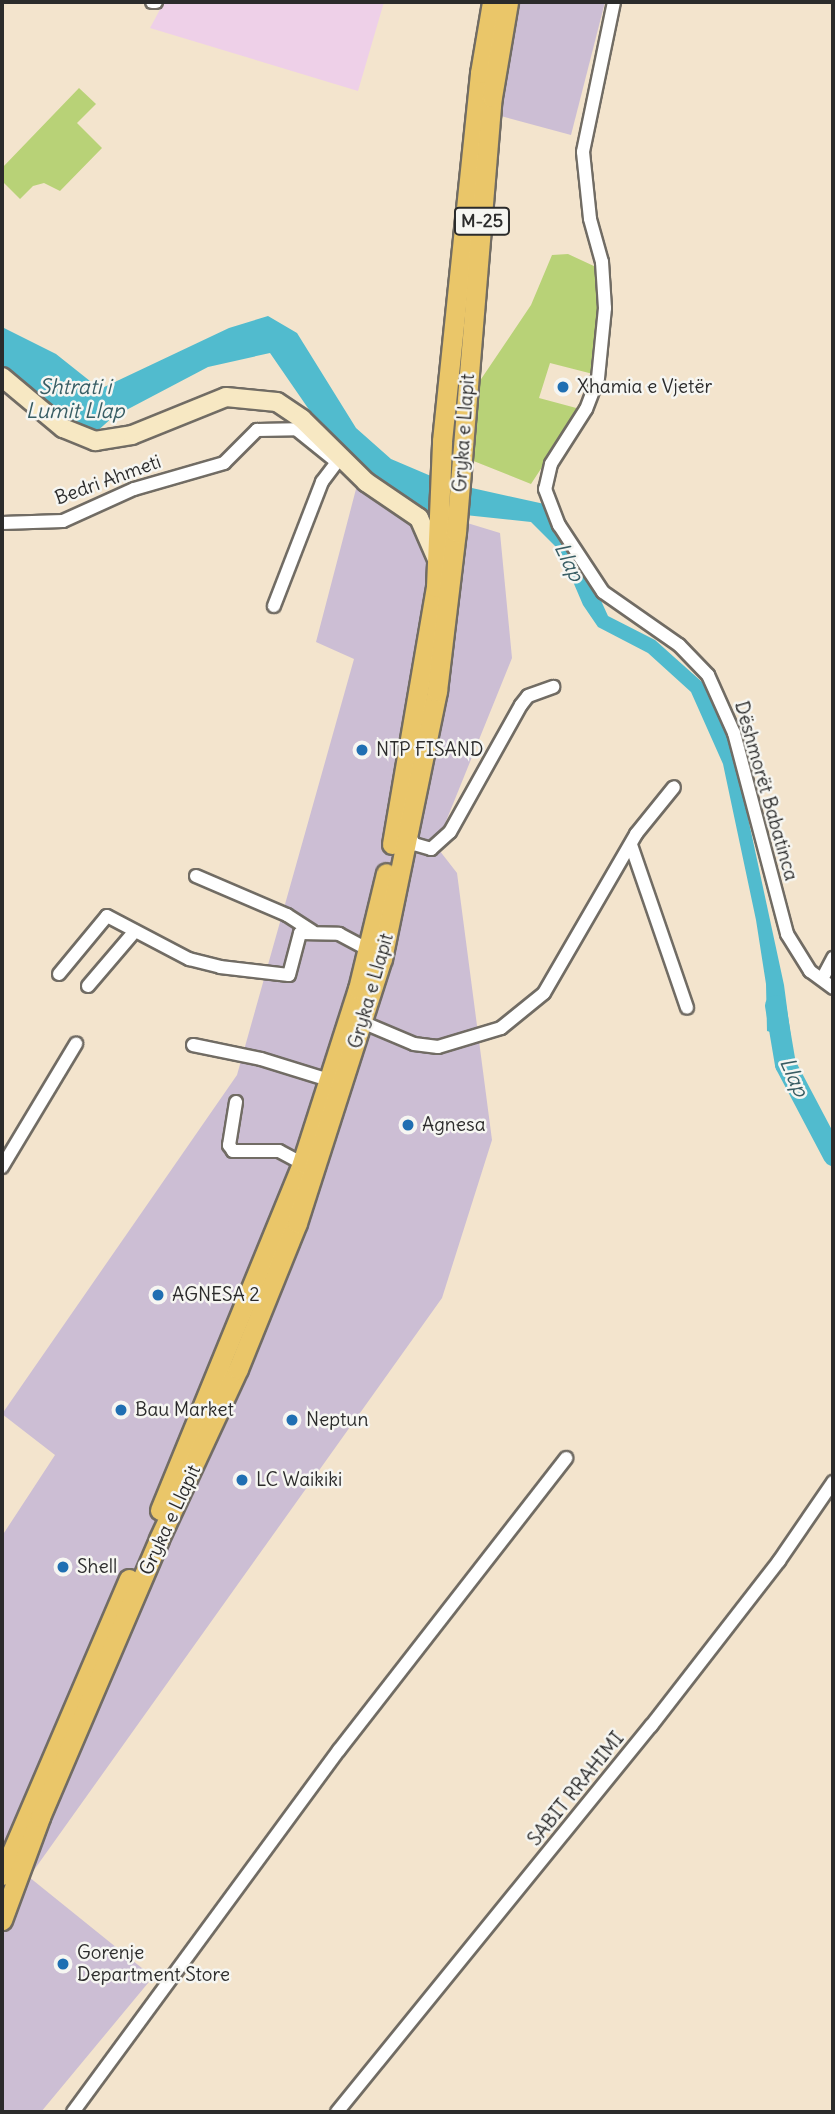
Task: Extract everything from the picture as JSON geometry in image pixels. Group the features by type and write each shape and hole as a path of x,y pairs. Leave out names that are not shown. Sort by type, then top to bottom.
{"main road":[{"name":"Gryka e Llapit","path":"403,833 427,655 436,557 430,532 480,73 492,2"},
{"name":"Gryka e Llapit","path":"2,1875 7,1844 228,1354 302,1163 389,892 437,691 456,532 492,97 508,2"},
{"path":"2,377 63,428 95,442 132,435 226,397 277,402 302,419 366,482 419,518 430,532"},
{"name":"Gryka e Llapit","path":"2,1920 40,1817 159,1539 257,1322 310,1187 382,959 389,892"}],"street":[{"name":"Dëshmorët Babatinca","path":"614,2 583,152 590,219 602,262 605,308 598,378 586,409 551,464 545,489 559,525 603,592 679,645 708,675 734,733 787,934 804,964 833,988"},
{"name":"Bedri Ahmeti","path":"2,523 71,519 134,489 224,463 257,430 296,429 337,462 322,482 274,606"},
{"path":"403,833 422,849 431,849 450,832 521,705 528,696 553,687"},
{"path":"362,1022 414,1044 439,1047 501,1028 544,993 631,845 674,787"},
{"path":"631,845 687,1008"},
{"path":"196,876 322,934"},
{"path":"59,974 107,916 189,959 289,975 300,933 339,934 369,950"},
{"path":"88,986 135,931"},
{"path":"822,979 833,958"},
{"path":"2,1166 76,1044"},
{"path":"192,1045 261,1059 329,1080"},
{"path":"236,1102 229,1145 233,1151 279,1151 302,1163"},
{"path":"73,2112 339,1750 566,1458"},
{"name":"SABIT RRAHIMI","path":"337,2112 651,1726 779,1561 833,1482"}],"shaded area":[{"path":"164,2 384,2 358,91 150,28"},
{"path":"514,2 605,2 571,135 490,113"},
{"path":"356,489 500,533 512,658 436,846 457,873 492,1140 442,1298 29,1877 153,1977 41,2112 2,2112 2,1536 55,1455 2,1414 237,1075 354,659 316,642"}],"green space":[{"path":"79,88 96,104 77,123 102,148 60,191 44,183 33,186 20,199 2,181 2,168"},
{"path":"568,254 596,267 600,286 593,374 550,363 539,398 580,409 531,484 466,458 469,397 531,305 552,255"}],"water":[{"name":"Shtrati i Lumit Llap","path":"268,316 297,333 356,428 391,459 445,482 549,505 563,517 608,616 655,640 702,682 722,719 736,762 784,985 791,1038 767,1031 766,984 756,920 723,764 691,692 648,653 598,627 583,605 560,551 531,522 465,515 430,517 376,488 341,456 270,353 208,367 113,417 95,433 60,418 2,370 2,327 56,354 100,389 229,328"}],"waterway":[{"name":"Llap","path":"775,1005 785,1064 833,1155"}],"place":[{"name":"Xhamia e Vjetër","path":"563,387"},
{"name":"NTP FISAND","path":"362,750"},
{"name":"Agnesa","path":"408,1125"},
{"name":"AGNESA 2","path":"158,1295"},
{"name":"Bau Market","path":"121,1410"},
{"name":"Neptun","path":"292,1420"},
{"name":"LC Waikiki","path":"242,1480"},
{"name":"Shell","path":"63,1567"},
{"name":"Gorenje Department Store","path":"63,1964"}]}
